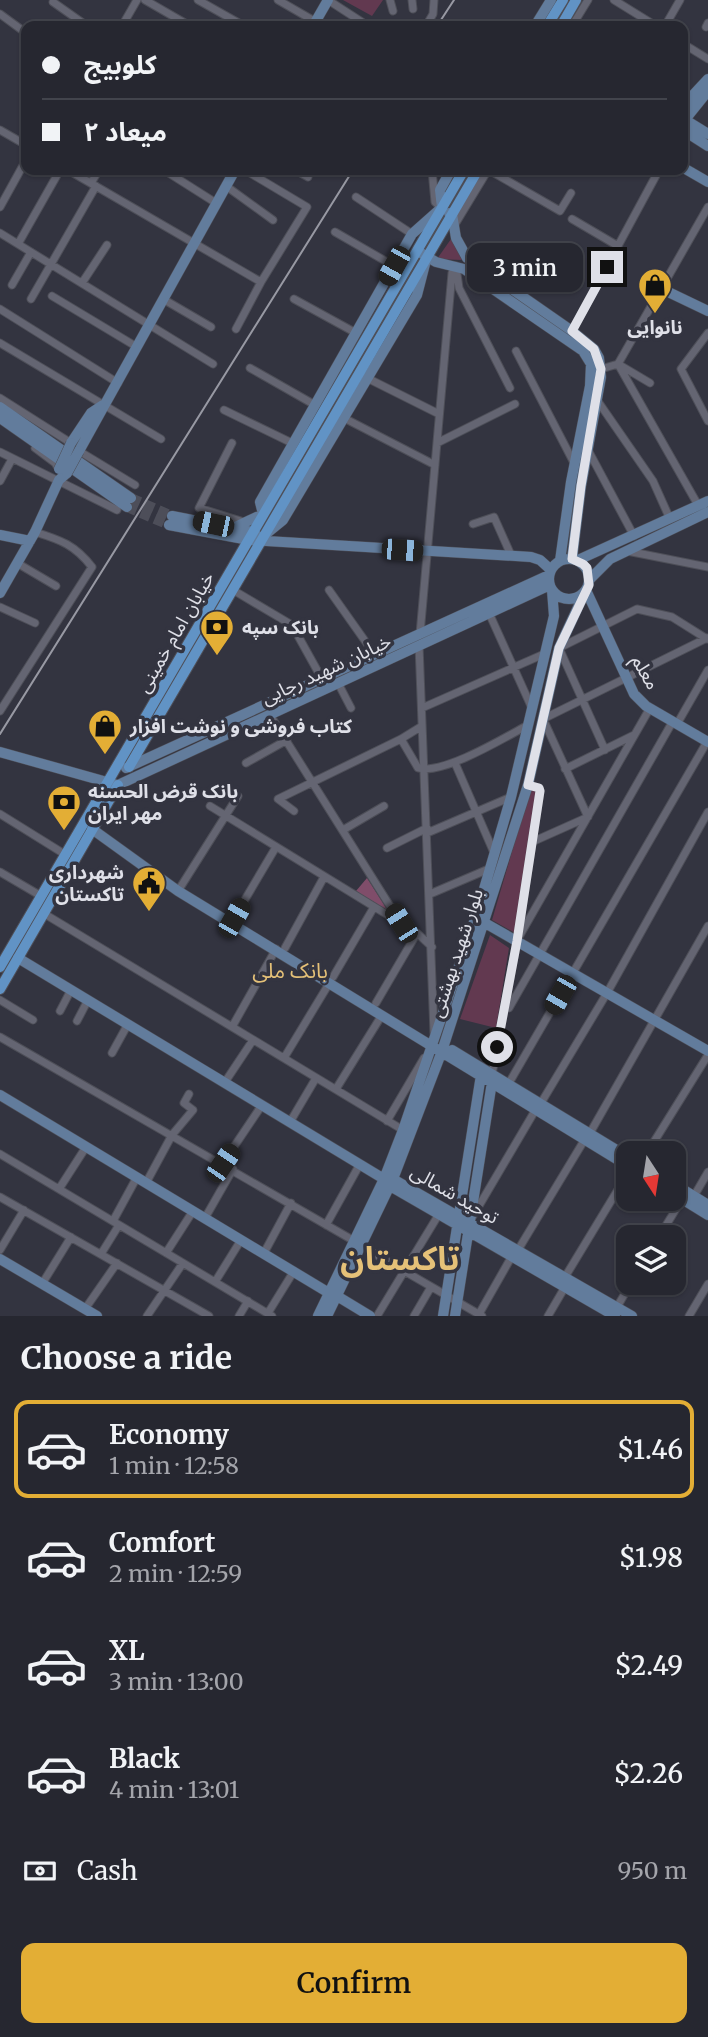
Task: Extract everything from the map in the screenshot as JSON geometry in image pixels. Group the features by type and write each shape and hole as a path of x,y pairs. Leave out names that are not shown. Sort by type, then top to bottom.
{"main road":[{"path":"550,21 562,0"},
{"path":"564,21 576,0"},
{"name":"خیابان امام خمینی","path":"447,211 462,175"},
{"name":"خیابان امام خمینی","path":"0,989 92,829 113,784 115,769 233,590 257,537 263,514 447,211 474,175"},
{"name":"خیابان امام خمینی","path":"189,654 240,554 257,537 340,416 363,376 422,254"},
{"name":"خیابان امام خمینی","path":"129,767 173,680"},
{"name":"خیابان امام خمینی","path":"1,963 66,855 113,784"}],"street":[{"path":"125,21 137,0"},
{"path":"145,0 179,21"},
{"path":"198,0 235,21"},
{"path":"278,0 310,21"},
{"path":"316,21 328,0 360,21"},
{"path":"390,0 393,11"},
{"path":"412,0 413,9"},
{"path":"429,21 433,14 434,0"},
{"path":"538,21 551,0"},
{"path":"575,21 588,0"},
{"path":"614,0 648,21"},
{"path":"668,21 680,0"},
{"path":"53,2 81,21"},
{"path":"0,14 21,29"},
{"path":"688,47 708,59"},
{"path":"688,113 708,79"},
{"path":"688,115 707,91"},
{"path":"688,122 708,134"},
{"path":"688,124 708,146"},
{"path":"0,130 21,142"},
{"path":"0,207 21,169"},
{"path":"688,170 708,182"},
{"path":"18,244 57,175"},
{"path":"76,175 261,282"},
{"path":"31,299 97,175"},
{"path":"172,175 216,203"},
{"path":"0,593 32,536 91,413 104,405 118,383 232,175"},
{"path":"236,329 307,207 253,175"},
{"path":"304,175 308,177"},
{"path":"432,175 435,202 447,211"},
{"path":"449,175 440,190 456,238 467,258 594,349 601,369 587,449 576,484 560,561 550,580"},
{"path":"454,227 485,175"},
{"path":"497,175 560,211 571,193"},
{"path":"572,331 656,175"},
{"path":"226,186 273,220"},
{"path":"356,197 412,234"},
{"path":"601,369 618,364 708,207"},
{"path":"232,532 263,514 260,502 412,234 447,211"},
{"path":"572,219 618,246"},
{"path":"335,232 394,266"},
{"path":"0,233 213,365"},
{"path":"82,283 107,245"},
{"path":"12,285 31,252"},
{"path":"422,254 436,262 464,269 583,351 590,360 590,386 574,463 575,560"},
{"path":"387,1121 433,1042 432,947 419,640 452,273 458,260 467,258"},
{"path":"456,267 458,288 510,388"},
{"path":"662,289 708,311"},
{"path":"52,296 137,347"},
{"path":"163,299 211,327"},
{"path":"294,299 356,333"},
{"path":"0,309 118,383"},
{"path":"708,333 681,369 708,421"},
{"path":"0,343 161,439"},
{"path":"516,351 574,463"},
{"path":"618,364 650,383"},
{"path":"560,561 575,560 703,503 618,364"},
{"path":"250,368 315,405"},
{"path":"363,376 439,414"},
{"path":"0,398 135,485"},
{"path":"597,400 653,481 670,519"},
{"path":"437,443 515,404"},
{"path":"0,407 125,505"},
{"path":"224,410 292,443"},
{"path":"340,416 435,465"},
{"path":"0,418 125,505"},
{"path":"0,424 55,463 62,474"},
{"path":"232,443 199,508 245,523"},
{"path":"587,449 634,536"},
{"path":"0,452 62,474 125,505"},
{"path":"0,481 12,458"},
{"path":"170,520 257,537 427,552 531,557 540,560 557,595 569,599 582,595 590,579 610,559 708,512"},
{"path":"473,524 494,517 511,555"},
{"path":"232,532 240,554"},
{"path":"0,535 57,539 79,550 92,567 0,711"},
{"path":"626,550 708,567"},
{"path":"575,560 587,568 590,579"},
{"path":"17,564 56,586"},
{"name":"خیابان شهید رجایی","path":"113,784 270,715 419,640 550,580"},
{"name":"خیابان شهید رجایی","path":"115,769 129,767 375,655 489,613 550,580"},
{"name":"بلوار شهید بهشتی","path":"389,1181 403,1130 492,868 554,616 550,580"},
{"path":"233,590 292,625 322,679"},
{"path":"329,590 375,655"},
{"name":"بلوار شهید بهشتی","path":"318,1316 333,1294 389,1181 443,1048 528,785 559,648 586,590"},
{"name":"معلم","path":"586,590 634,694 650,708 708,741"},
{"path":"0,607 35,623"},
{"path":"605,750 559,648 637,609 672,617 707,639"},
{"path":"554,616 556,612 565,611 573,618"},
{"path":"489,613 531,706"},
{"path":"588,817 542,719 707,639"},
{"path":"422,708 544,654"},
{"path":"509,1009 675,722 708,670"},
{"path":"338,683 351,708"},
{"path":"517,941 650,708"},
{"path":"270,715 401,923"},
{"path":"401,739 418,768 424,770 455,763 528,725"},
{"path":"294,811 278,799 422,726"},
{"path":"565,769 635,734"},
{"path":"246,763 287,740"},
{"path":"509,1083 708,741"},
{"path":"143,743 148,754 157,754"},
{"path":"0,752 113,784"},
{"path":"455,763 495,856"},
{"name":"خیابان امام خمینی","path":"113,784 129,767"},
{"path":"443,1316 459,1221 517,941 540,790 528,785"},
{"path":"180,888 238,796"},
{"path":"387,848 511,797"},
{"path":"209,806 417,933 432,947"},
{"path":"343,830 384,806"},
{"path":"469,1227 607,993 708,812"},
{"path":"0,814 66,855"},
{"path":"532,842 588,817"},
{"path":"92,829 180,888 331,980 382,1015 433,1042 616,1151"},
{"path":"234,918 276,847"},
{"path":"430,894 492,868"},
{"path":"0,872 41,896"},
{"path":"232,1027 324,877"},
{"path":"180,888 234,918 280,949"},
{"path":"284,1058 374,907"},
{"path":"43,913 403,1130"},
{"path":"485,923 708,1053 654,1141"},
{"path":"0,1037 223,1163 480,1315 708,926"},
{"path":"376,1003 417,933"},
{"path":"18,958 389,1181"},
{"path":"331,980 376,1003 433,1042"},
{"path":"60,1011 71,990"},
{"path":"0,1000 33,1020"},
{"path":"77,1021 88,1000"},
{"path":"336,1090 382,1015"},
{"path":"112,1054 128,1024"},
{"path":"225,1082 253,1040"},
{"path":"290,1122 316,1077"},
{"path":"488,1077 509,1083 538,1106"},
{"path":"455,1316 488,1077"},
{"path":"101,1254 142,1180 172,1135 193,1110 184,1103 189,1094"},
{"path":"0,1095 370,1316"},
{"path":"223,1163 262,1105"},
{"path":"587,1136 616,1157"},
{"path":"59,1189 86,1147"},
{"path":"0,1154 270,1315 294,1271"},
{"path":"326,1225 359,1164"},
{"path":"205,1217 233,1169"},
{"path":"694,1196 708,1172"},
{"name":"توحید شمالی","path":"389,1181 439,1214 459,1221"},
{"name":"توحید شمالی","path":"389,1181 616,1312 632,1316"},
{"path":"686,1191 708,1205"},
{"path":"548,1316 616,1194"},
{"path":"0,1197 208,1316"},
{"path":"686,1201 708,1215"},
{"path":"264,1253 290,1203"},
{"path":"0,1250 24,1210"},
{"path":"166,1253 193,1210"},
{"path":"377,1316 439,1214"},
{"path":"42,1284 71,1237"},
{"path":"215,1282 241,1240"},
{"path":"0,1259 97,1316"},
{"path":"85,1309 117,1263"},
{"path":"147,1316 183,1263"},
{"path":"690,1316 708,1284"},
{"path":"414,1316 431,1287"},
{"name":"بلوار شهید بهشتی","path":"327,1316 333,1294"},
{"path":"616,1312 625,1295"},
{"path":"239,1316 248,1301"}],"shaded area":[{"path":"343,0 383,0 372,16"},
{"path":"451,239 462,260 437,259"},
{"path":"530,790 537,792 515,933 492,920"},
{"path":"367,878 390,914 356,891"},
{"path":"490,935 509,948 496,1028 460,1019"}],"tunnel":[{"path":"131,498 172,516"},
{"path":"127,507 169,525"}],"railway":[{"path":"440,21 454,0"},
{"path":"0,734 350,175"}],"place":[{"name":"نانوایی","path":"655,315"},
{"name":"بانک سپه","path":"217,657"},
{"name":"کتاب فروشی و نوشت افزار","path":"105,756"},
{"name":"بانک قرض الحسنه مهر ایران","path":"64,832"},
{"name":"شهرداری تاکستان","path":"149,913"}],"district":[{"name":"بانک ملی","path":"290,970"},
{"name":"تاکستان","path":"400,1258"}],"route":[{"path":"497,1047 517,941 540,791 539,788 528,785 559,648 590,579 587,568 572,559 601,363 594,349 572,331 607,267"}]}
